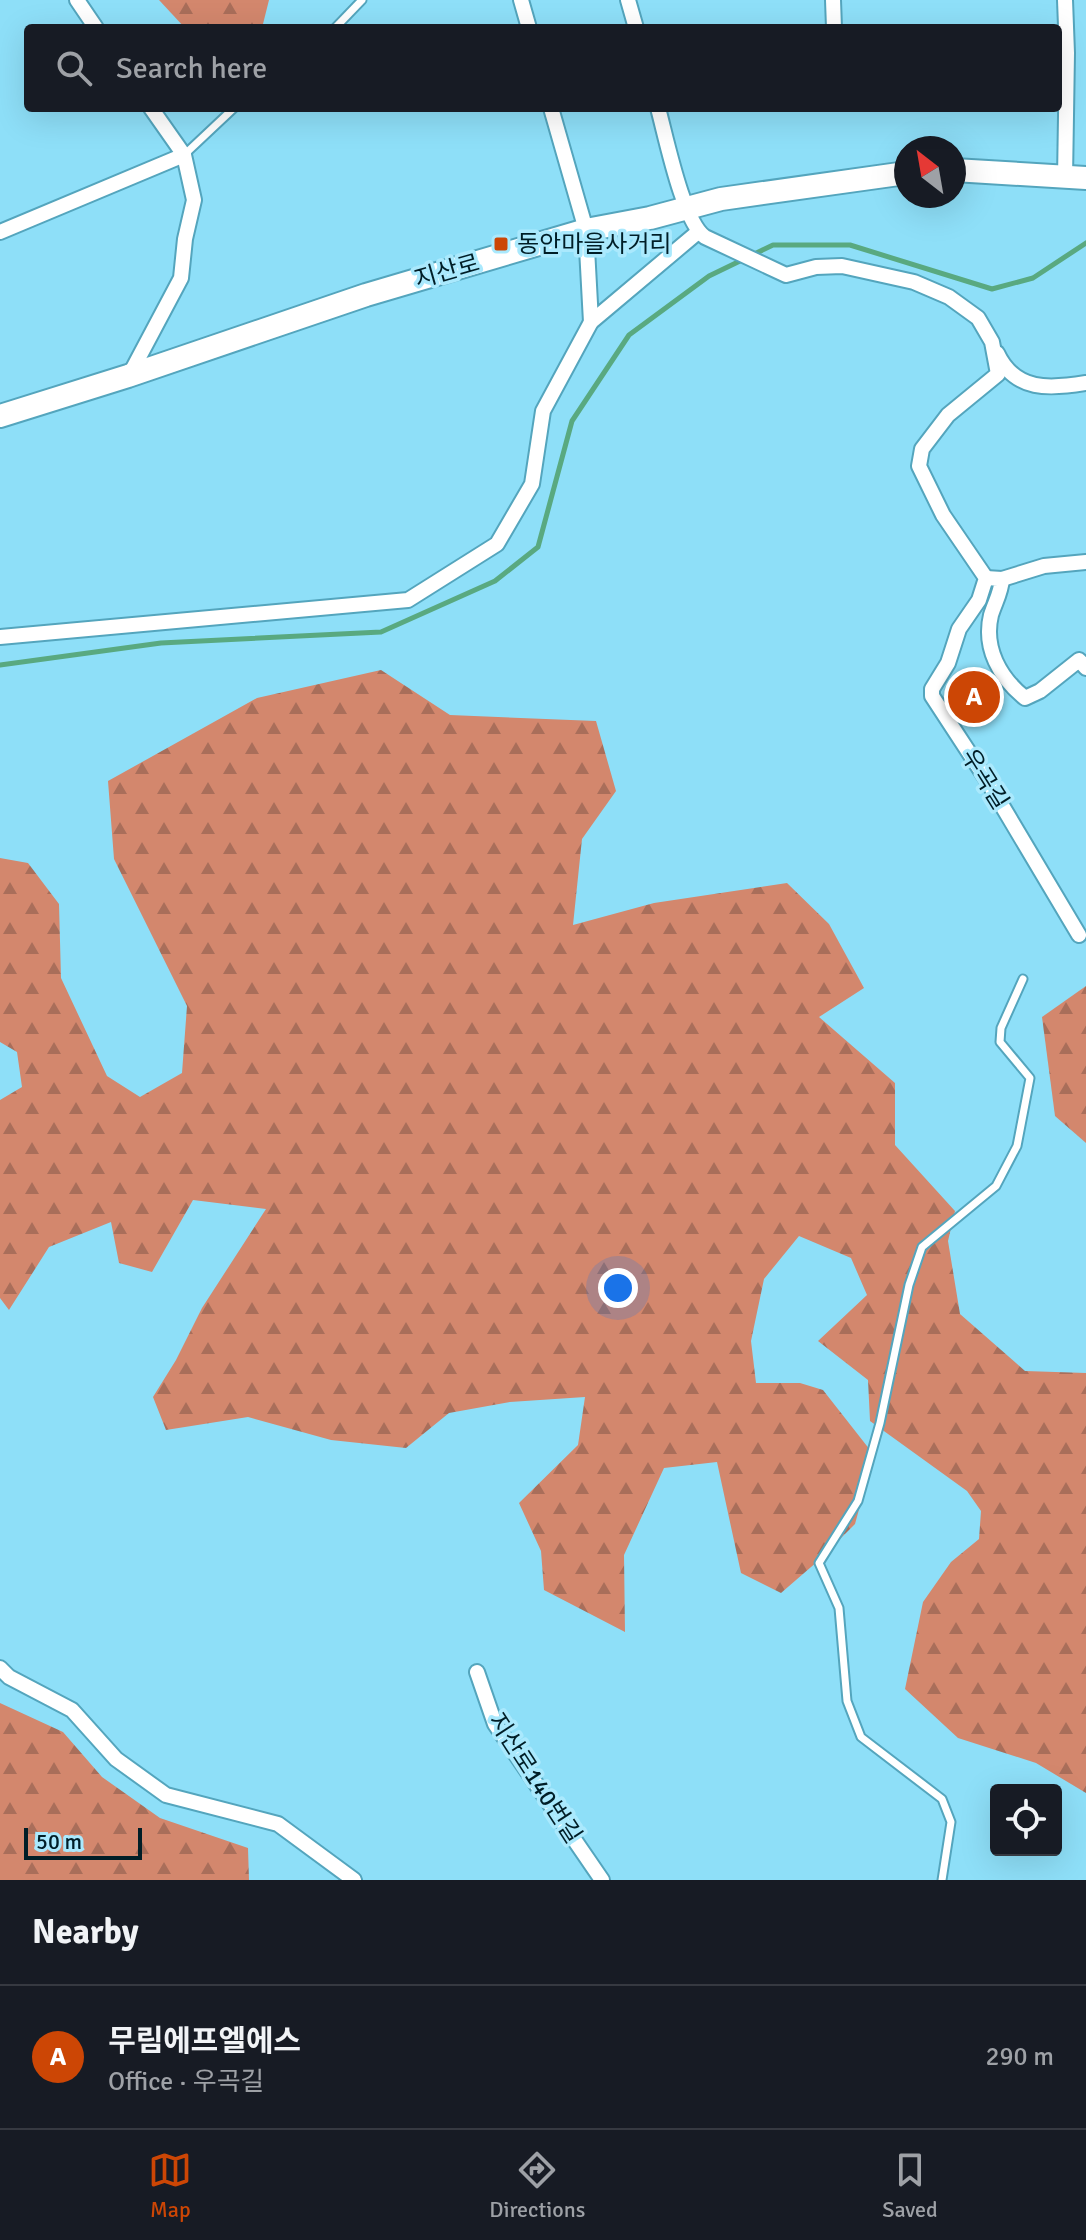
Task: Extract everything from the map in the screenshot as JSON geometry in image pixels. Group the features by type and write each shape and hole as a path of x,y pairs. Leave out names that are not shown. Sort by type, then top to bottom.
{"main road":[{"path":"966,171 1075,178"},
{"name":"지산로","path":"0,416 366,295 586,230 650,218 721,199 894,175"}],"street":[{"path":"77,0 93,24"},
{"path":"521,0 528,24"},
{"path":"628,0 635,24"},
{"path":"833,0 834,24"},
{"path":"1065,0 1063,53 1075,178"},
{"path":"128,376 181,278 185,239 194,200 184,155 154,112"},
{"path":"552,112 586,230 591,322"},
{"path":"659,112 686,207 702,235 786,275 816,267 842,266 914,282 949,297 978,318 1001,362 1013,377 1037,385 1059,387 1086,383"},
{"path":"0,232 184,155"},
{"path":"0,637 408,600 497,544 532,484 543,411 591,322 702,235"},
{"path":"992,342 998,374 948,415 922,449 919,466 943,515 986,578 1002,579 1044,566 1086,562"},
{"name":"우곡길","path":"986,578 979,600 959,629 948,663 932,689 932,696 985,777 1079,935"},
{"path":"1002,579 988,634 991,652 1014,689 1025,698 1040,691 1079,660 1086,668"},
{"path":"0,1668 9,1677 72,1710 116,1759 166,1795 278,1824 354,1880"},
{"name":"지산로140번길","path":"477,1672 495,1724 602,1880"}],"lane":[{"path":"339,24 362,0"},
{"path":"184,155 230,112"},
{"path":"942,1880 951,1822 942,1799 861,1737 847,1701 839,1608 819,1563 858,1501 880,1423 909,1285 922,1247 996,1186 1017,1146 1030,1078 1000,1042 1001,1028 1023,979"}],"green space":[{"path":"159,0 269,0 263,24 181,24"},
{"path":"381,670 450,715 596,721 616,791 582,839 573,925 654,903 787,883 829,924 864,988 819,1017 895,1083 895,1145 955,1211 948,1241 960,1314 1025,1371 1086,1373 1086,1793 1036,1763 958,1738 905,1689 923,1602 951,1562 979,1539 981,1511 967,1491 870,1421 868,1380 818,1341 867,1295 851,1258 799,1236 764,1279 751,1341 756,1383 800,1383 823,1390 874,1455 855,1524 781,1593 741,1573 717,1462 664,1468 624,1555 625,1632 544,1590 541,1551 519,1503 578,1445 585,1397 510,1402 449,1413 406,1448 331,1440 248,1417 166,1430 153,1397 202,1308 266,1209 193,1200 152,1272 119,1263 111,1222 49,1247 9,1310 0,1298 0,1100 22,1087 17,1052 0,1042 0,858 28,863 59,904 61,978 107,1076 140,1097 182,1073 187,1006 114,859 108,781 257,698"},
{"path":"1086,986 1086,1143 1055,1116 1042,1017"},
{"path":"0,1703 63,1732 102,1777 160,1818 248,1848 249,1880 0,1880"}],"waterway":[{"path":"0,665 161,643 381,632 495,581 538,547 572,421 629,335 709,276 773,245 850,245 992,289 1033,278 1086,243"}],"place":[{"name":"동안마을사거리","path":"501,244"},
{"name":"무림에프엘에스","path":"974,697"}]}
